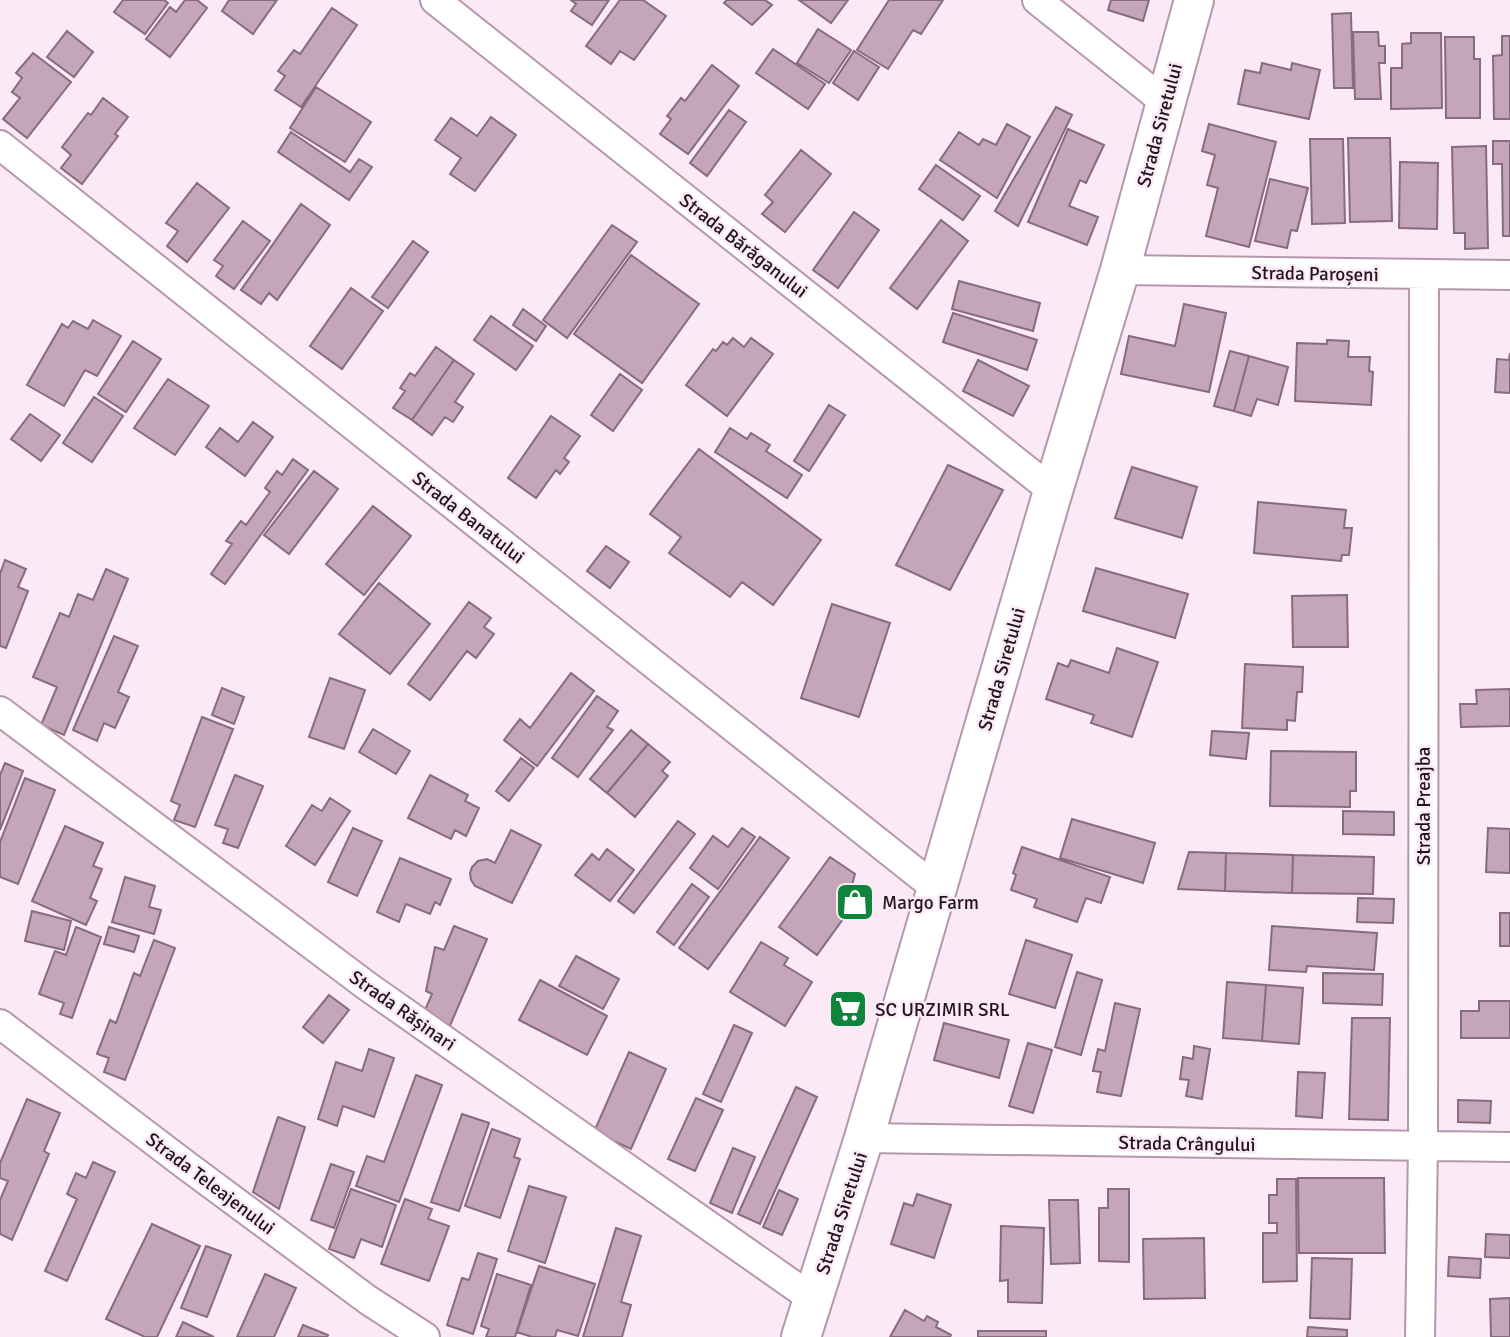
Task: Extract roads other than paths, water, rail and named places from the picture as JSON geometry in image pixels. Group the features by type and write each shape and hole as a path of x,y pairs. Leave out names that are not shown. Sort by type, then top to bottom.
{"street":[{"name":"Strada Bărăganului","path":"435,0 1053,491"},
{"path":"1037,0 1166,102"},
{"name":"Strada Siretului","path":"802,1337 864,1138 1120,270 1194,0"},
{"name":"Strada Banatului","path":"0,145 937,889"},
{"name":"Strada Paroșeni","path":"1120,270 1510,275"},
{"name":"Strada Preajba","path":"1420,1337 1423,1146 1424,274"},
{"name":"Strada Rășinari","path":"0,711 367,986 813,1299"},
{"name":"Strada Teleajenului","path":"0,1024 368,1300 425,1337"},
{"name":"Strada Crângului","path":"864,1138 1510,1147"}],"place":[{"name":"Margo Farm","path":"855,902"},
{"name":"SC URZIMIR SRL","path":"848,1009"}]}
